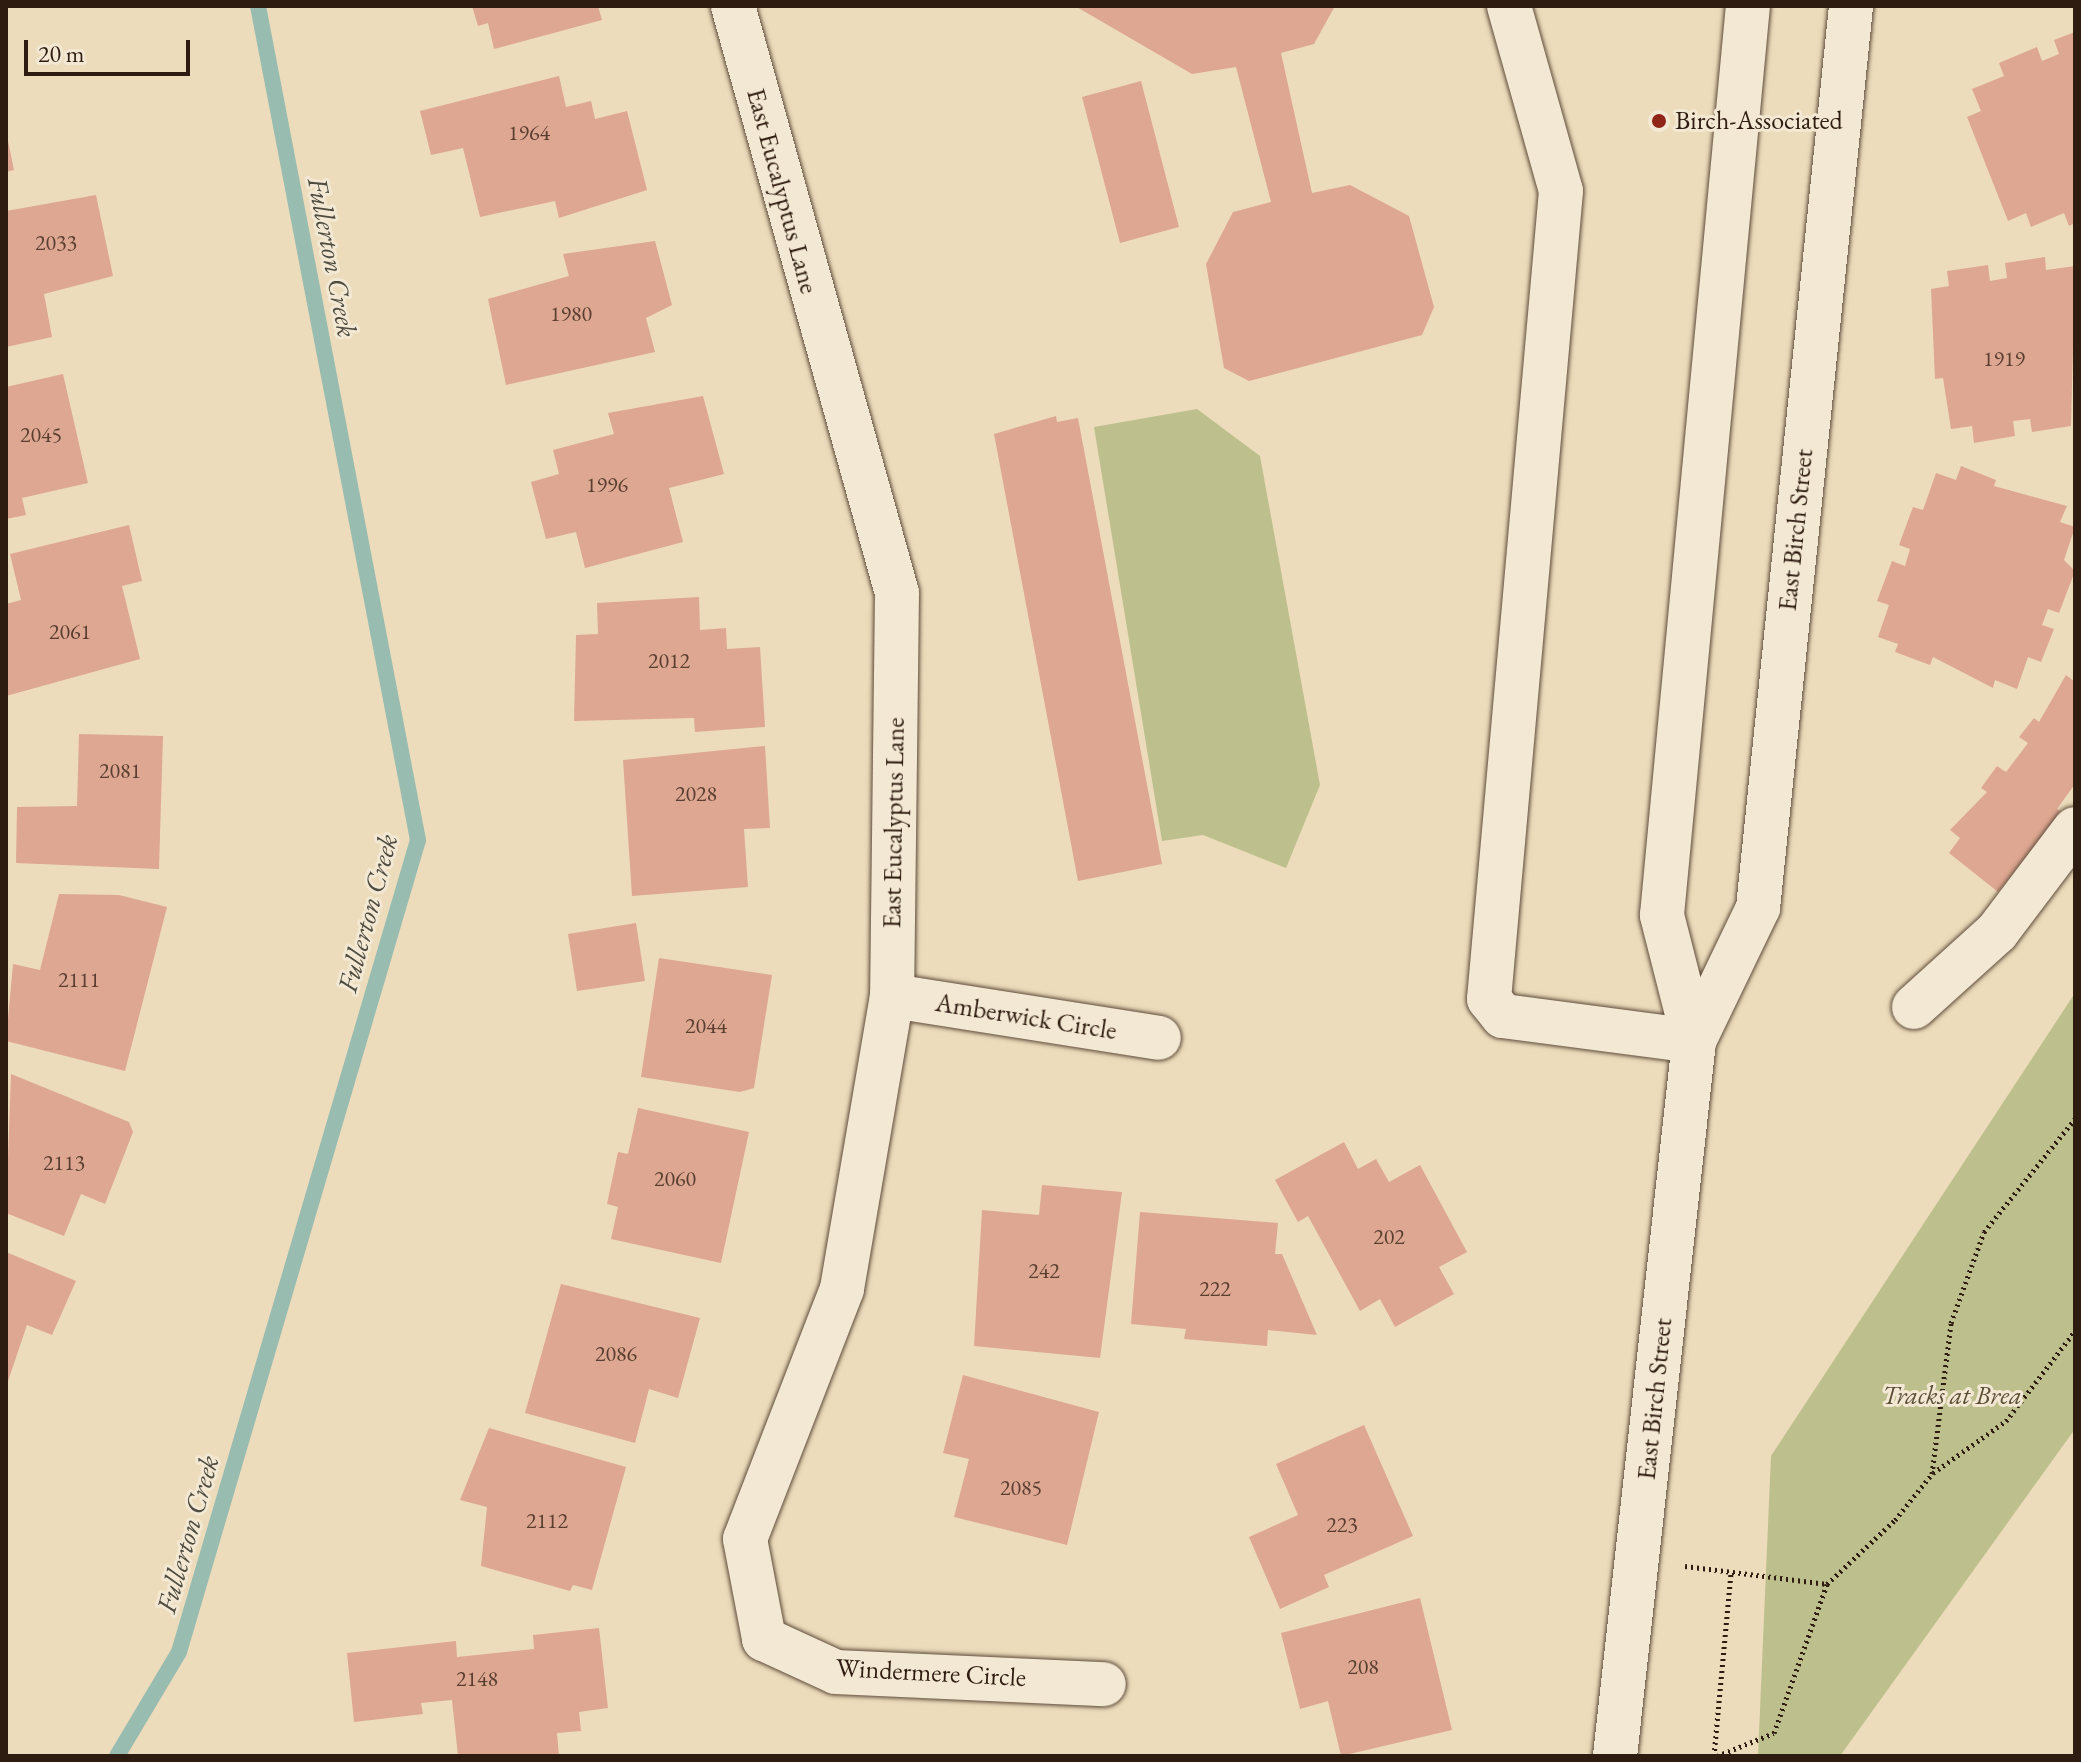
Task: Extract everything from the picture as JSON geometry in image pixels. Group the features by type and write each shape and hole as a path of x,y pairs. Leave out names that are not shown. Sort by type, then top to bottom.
{"street":[{"name":"East Eucalyptus Lane","path":"733,6 897,593 892,996 842,1289 745,1539 764,1639"},
{"path":"1509,6 1561,191 1489,999 1503,1016 1694,1041"},
{"name":"East Birch Street","path":"1694,1041 1662,915 1748,6"},
{"name":"East Birch Street","path":"1615,1756 1694,1041 1758,908 1851,6"},
{"path":"1914,1007 1997,932 2075,829"},
{"name":"Amberwick Circle","path":"892,996 1159,1038"},
{"name":"Windermere Circle","path":"764,1639 836,1672 1104,1684"}],"path":[{"path":"1932,1474 1951,1323 1984,1232 2075,1119"},
{"path":"1827,1584 1731,1571 1716,1756 1774,1733 1827,1584 1932,1474 2006,1421 2075,1331"}],"green space":[{"path":"1197,409 1260,456 1320,785 1286,868 1203,835 1162,841 1094,427"},
{"name":"Tracks at Brea","path":"2075,993 2075,1429 1840,1756 1758,1756 1771,1456"}],"building":[{"path":"472,6 598,6 602,20 494,49 488,23 478,26"},
{"path":"1075,6 1335,6 1314,44 1281,53 1312,193 1350,185 1409,216 1434,307 1422,335 1249,381 1224,368 1206,264 1233,212 1271,202 1236,67 1192,74"},
{"path":"2075,32 2075,223 2069,226 2064,213 2031,227 2026,213 2008,221 1967,117 1981,111 1972,89 2004,76 1999,63 2037,47 2042,61 2059,54 2054,40"},
{"path":"559,76 566,107 591,101 595,119 627,111 647,190 559,218 555,201 480,217 463,148 431,155 420,111"},
{"path":"1141,81 1179,227 1120,243 1082,97"},
{"path":"6,137 14,170 6,172"},
{"path":"96,195 113,276 44,294 52,337 6,347 6,211"},
{"path":"655,241 672,305 646,318 655,352 506,385 488,299 569,276 563,254"},
{"path":"2045,257 2046,270 2075,266 2071,426 2032,432 2030,419 2013,421 2015,436 1974,443 1972,426 1951,429 1943,378 1935,379 1931,289 1949,286 1947,271 1988,265 1990,281 2007,278 2005,263"},
{"path":"63,374 88,483 22,498 26,515 6,519 6,387"},
{"path":"703,396 724,474 669,488 683,542 585,568 576,532 546,539 531,482 559,474 553,450 614,434 608,413"},
{"path":"1056,416 1057,422 1078,418 1162,864 1078,881 994,434"},
{"path":"1961,466 1996,480 1994,486 2067,506 2060,522 2075,527 2064,560 2075,571 2059,613 2048,609 2042,625 2054,629 2041,662 2028,657 2017,689 1995,680 1993,688 1933,657 1930,665 1895,652 1898,644 1878,637 1889,605 1877,601 1892,561 1905,566 1910,549 1899,545 1913,507 1923,510 1936,473 1956,480"},
{"path":"129,525 142,581 122,586 140,659 6,696 6,604 21,600 10,554"},
{"path":"699,597 700,630 726,628 727,649 760,647 765,727 695,732 694,718 574,721 576,635 598,634 597,603"},
{"path":"2066,675 2075,682 2075,784 2057,809 2062,812 1998,892 1949,853 1960,838 1950,830 1987,792 1981,788 1997,766 2006,772 2028,743 2019,737 2034,718 2039,722"},
{"path":"79,734 163,736 159,869 16,863 17,807 77,806"},
{"path":"765,746 770,828 744,829 748,887 632,896 623,760"},
{"path":"59,894 119,895 167,907 125,1071 6,1041 13,964 40,970"},
{"path":"636,923 645,981 577,991 568,934"},
{"path":"659,958 772,975 754,1088 740,1092 641,1077"},
{"path":"11,1074 129,1122 133,1132 105,1204 81,1194 64,1236 6,1213"},
{"path":"638,1108 749,1132 721,1263 611,1239 618,1207 607,1204 618,1152 628,1154"},
{"path":"1344,1142 1358,1169 1376,1159 1389,1182 1420,1165 1467,1252 1439,1267 1454,1294 1395,1327 1380,1299 1360,1311 1308,1216 1298,1222 1275,1180"},
{"path":"1042,1185 1122,1192 1100,1358 974,1346 982,1210 1039,1215"},
{"path":"1140,1212 1278,1223 1275,1254 1282,1254 1317,1335 1268,1330 1267,1346 1184,1339 1186,1329 1131,1324"},
{"path":"6,1252 76,1281 52,1335 27,1325 6,1387"},
{"path":"561,1284 700,1318 678,1398 649,1389 635,1443 525,1413"},
{"path":"963,1375 1099,1412 1067,1545 954,1517 969,1459 943,1453"},
{"path":"1364,1425 1413,1536 1324,1575 1329,1587 1280,1609 1249,1537 1298,1515 1276,1464"},
{"path":"489,1428 626,1467 592,1590 573,1585 570,1591 481,1566 487,1507 460,1500"},
{"path":"1420,1598 1452,1730 1341,1756 1328,1701 1300,1709 1281,1633"},
{"path":"599,1628 608,1708 579,1712 581,1731 557,1733 559,1756 458,1756 452,1700 421,1703 423,1714 354,1722 347,1653 456,1641 457,1657 534,1649 533,1635"}],"waterway":[{"name":"Fullerton Creek","path":"117,1756 179,1652 418,840 258,6"}],"place":[{"name":"Birch-Associated","path":"1659,121"}]}
